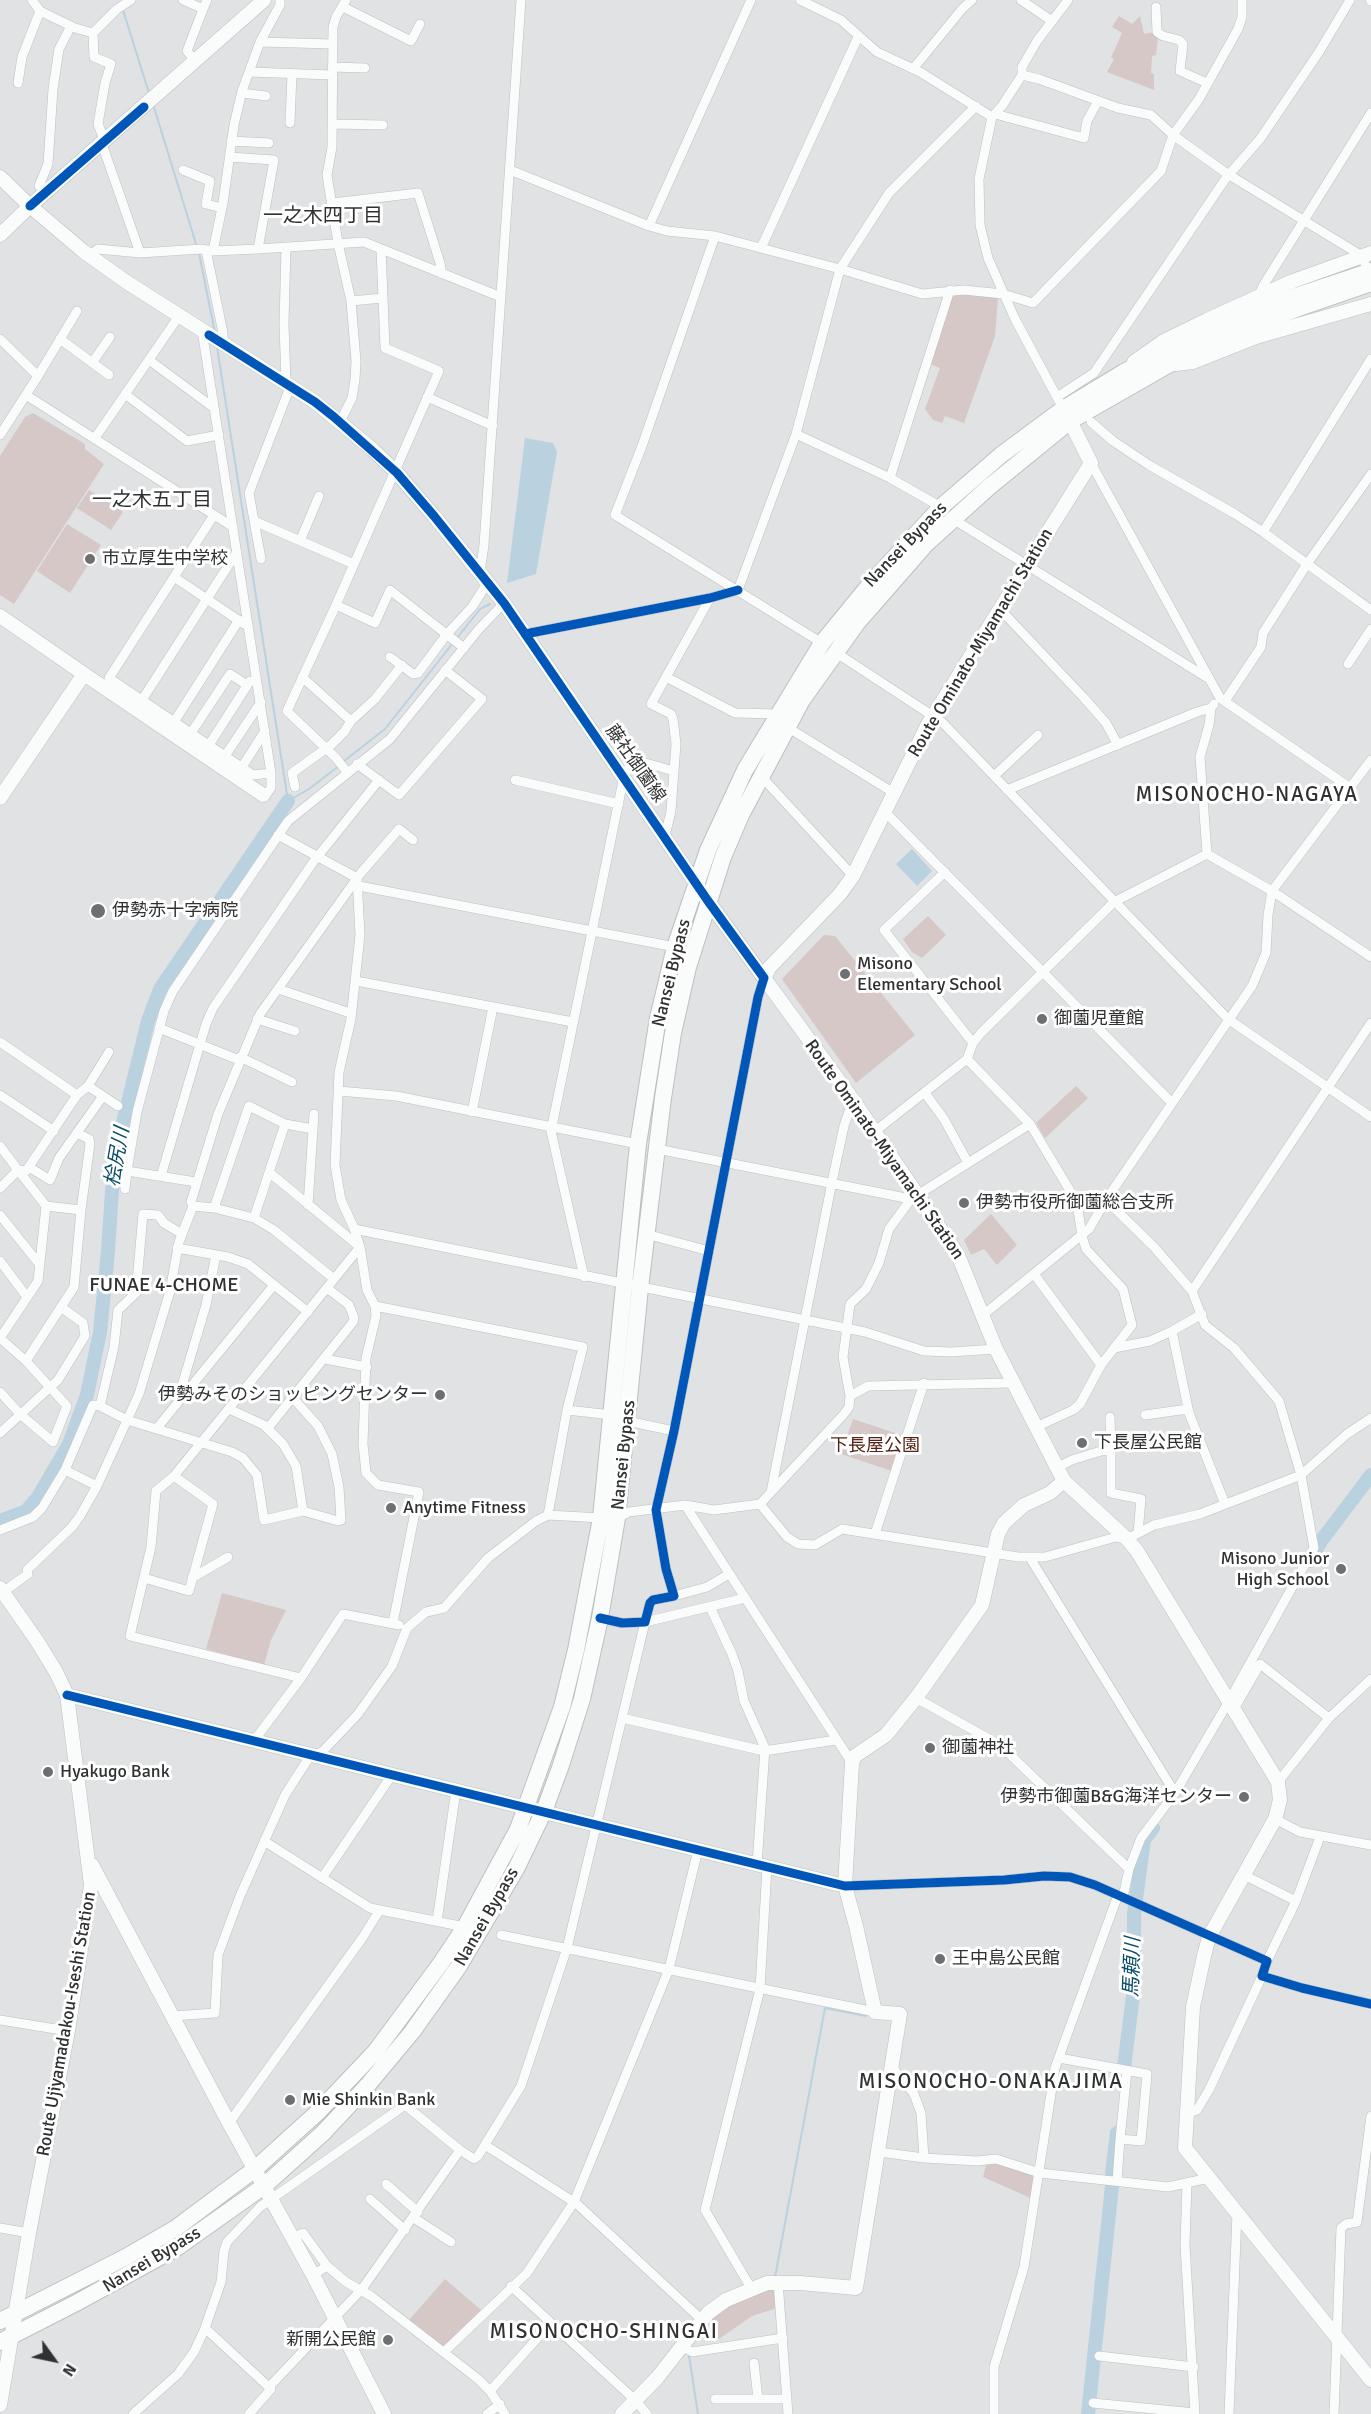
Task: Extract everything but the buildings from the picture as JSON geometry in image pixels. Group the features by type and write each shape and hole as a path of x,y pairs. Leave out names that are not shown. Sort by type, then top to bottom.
{"highway":[{"name":"Nansei Bypass","path":"6,2339 178,2247 268,2192 367,2086 412,2032 459,1966 498,1902 544,1811 582,1699 600,1618 631,1286 638,1144 658,1018 675,947 696,882 708,850 745,770 783,720 828,647 891,560 947,513 1013,466 1063,409 1124,372 1216,327 1290,298 1367,261"},
{"name":"Nansei Bypass","path":"1063,409 1168,365 1224,337 1296,309 1371,284"},
{"name":"Nansei Bypass","path":"631,1286 646,1234 673,1033 688,967 712,907 723,857 761,776 783,720"},
{"name":"Nansei Bypass","path":"0,2321 126,2257 176,2228 255,2169 318,2112 375,2052 465,1928 493,1878 527,1807 562,1707 609,1518"}],"street":[{"path":"32,0 40,11 71,26 93,33"},
{"path":"183,0 205,4 187,51 196,62"},
{"path":"0,236 30,206 264,0"},
{"path":"223,343 223,333 203,250 222,208 231,141 242,93 260,42 280,0"},
{"path":"390,657 413,674 418,673 461,621 484,577 484,545 521,0"},
{"path":"649,226 751,0"},
{"path":"800,0 840,20 858,38 877,52 913,69 993,115 1084,138 1087,121 1098,101"},
{"path":"913,69 972,0"},
{"path":"1021,0 1052,21"},
{"path":"1068,0 1037,41 1022,67 1022,75 993,115 979,179 980,225 988,258 1003,294 1091,463 1222,700 1349,787"},
{"path":"510,170 649,226 667,231 715,236 840,268 922,294 951,291 1003,294 1033,303 1161,171 1173,135 1199,99 1241,23 1242,0"},
{"path":"1063,409 1094,373 1230,174 1267,129 1319,52 1350,0"},
{"path":"129,2 117,9 93,33 94,57 111,64 105,83 98,124 140,253"},
{"path":"340,422 352,398 356,380 351,301 338,243 327,175 332,147 334,22 345,3 411,41 420,24"},
{"path":"1156,7 1157,32 1179,40 1183,44 1180,71 1207,84"},
{"path":"18,83 22,57 40,11"},
{"path":"39,186 48,164 53,89 59,49 71,26"},
{"path":"761,248 858,38"},
{"path":"260,42 332,44"},
{"path":"249,72 292,74 365,68"},
{"path":"290,123 292,74"},
{"path":"1022,75 1098,101 1147,114 1230,174 1367,261"},
{"path":"242,93 266,96"},
{"path":"738,590 796,434 840,268 889,193 976,106"},
{"path":"1260,296 1263,286 1303,220 1371,113"},
{"path":"332,124 383,125"},
{"path":"231,141 268,143"},
{"path":"229,157 274,160 258,249"},
{"path":"183,170 210,181 206,204 222,208"},
{"name":"藤社御薗線","path":"0,177 89,256 289,386 340,422 394,471 434,516 504,603 712,907 764,978"},
{"path":"332,203 418,193 440,263 441,274"},
{"path":"715,236 642,446 615,515 738,590 933,716 994,776 1228,1019 1371,1117"},
{"path":"89,256 98,249 140,253 286,248 364,242 501,297"},
{"path":"261,559 249,493 289,386 284,323 286,248"},
{"path":"345,770 336,758 287,711 439,371 385,348 381,249"},
{"path":"1124,372 1144,353 1164,341 1260,296 1367,261"},
{"path":"890,478 951,291"},
{"path":"351,301 383,298"},
{"path":"1168,365 1193,362 1256,338 1371,304"},
{"path":"0,435 77,311"},
{"path":"95,438 179,316"},
{"path":"0,616 266,795 271,788 271,773 214,408 205,332"},
{"path":"92,363 110,337"},
{"path":"0,339 38,376"},
{"path":"60,339 109,375"},
{"path":"1263,532 1371,359"},
{"path":"149,360 214,408"},
{"path":"125,394 187,441 219,435"},
{"path":"26,395 234,527"},
{"path":"427,397 493,426"},
{"path":"1091,422 1113,441 1149,465 1263,532 1371,610"},
{"path":"796,434 890,478 1208,678"},
{"name":"Route Ominato-Miyamachi Station","path":"1091,463 933,716 853,876 840,894 769,968 764,978 853,1100 914,1198 958,1255 996,1349 1064,1481 1132,1536 1278,1782"},
{"path":"1007,790 1211,708 1222,700 1261,647 1263,633 1307,564 1371,474"},
{"path":"300,541 320,496"},
{"path":"214,515 109,678 254,775 271,773"},
{"path":"254,521 354,564"},
{"path":"142,700 237,552"},
{"path":"174,577 249,627"},
{"path":"336,605 375,623 390,590 463,647"},
{"path":"525,634 710,598 738,590"},
{"path":"665,836 671,811 676,744 671,714 651,704 710,598"},
{"path":"125,1189 137,1112 159,1028 173,991 292,817 345,770 357,764 390,739 463,647 504,603"},
{"path":"999,608 1106,723 1118,745"},
{"path":"174,722 239,620"},
{"path":"1348,664 1371,629"},
{"path":"295,787 292,773 344,732 351,721 375,699 402,665"},
{"path":"357,764 399,795 482,699 446,670"},
{"path":"208,745 256,672"},
{"path":"0,798 84,674"},
{"path":"191,733 230,674 247,685"},
{"path":"302,677 351,721"},
{"path":"666,677 735,713 783,720 894,793"},
{"path":"225,756 261,702"},
{"path":"1207,854 1200,757 1211,708"},
{"path":"228,715 245,726"},
{"path":"242,767 265,731"},
{"path":"994,776 1038,735"},
{"path":"983,1315 1089,1229 1106,1200 1261,970 1266,953 1272,891 1371,761"},
{"path":"584,1277 551,1128 593,932 623,775 642,762 674,771"},
{"path":"761,776 853,876"},
{"path":"161,1176 213,1008 318,856 379,780"},
{"path":"515,780 619,804"},
{"path":"885,812 1172,1103"},
{"path":"1,1590 28,1574 27,1570 72,1527 97,1486 139,1394 163,1316 177,1248 193,1206 191,1202 196,1182 218,1114 257,1019 399,829 413,840"},
{"path":"278,835 318,856 358,882 675,947"},
{"path":"1207,854 1272,891 1371,957"},
{"path":"874,1131 967,1059 973,1043 981,1033 1114,902 1207,854"},
{"path":"945,872 884,930 973,1043"},
{"path":"358,882 360,935 356,981 339,1072 335,1165 341,1200 360,1247 367,1290 375,1306 376,1316 367,1350 363,1444 366,1473 378,1485 419,1492 393,1623"},
{"path":"674,1596 666,1569 656,1510 674,1431 758,997 764,978"},
{"path":"356,981 573,1022"},
{"path":"278,989 350,1013"},
{"path":"472,1112 493,1007"},
{"path":"257,1019 295,1031"},
{"path":"1192,1291 1371,1023"},
{"path":"159,1028 292,1082"},
{"path":"0,1042 77,1095"},
{"path":"18,1170 26,1171 77,1095 88,1086 109,1052"},
{"path":"967,1059 1030,1124 1072,1194 1078,1210 1086,1249 1123,1289 1132,1325 1101,1365 1080,1404 1073,1410 1036,1427"},
{"path":"88,1086 118,1106"},
{"path":"339,1090 396,1096 638,1144"},
{"path":"925,1093 944,1119 968,1163"},
{"path":"0,1095 54,1131"},
{"path":"29,1167 50,1180 59,1158 103,1096"},
{"path":"771,1492 832,1182 844,1126 853,1100"},
{"path":"214,1208 249,1106 285,1124 314,1129"},
{"path":"308,1205 314,1114"},
{"path":"254,1218 285,1124"},
{"path":"173,2016 215,2013 218,1955 285,1795 310,1756 322,1752 358,1714 392,1666 407,1628 426,1612 444,1608 488,1558 536,1521 548,1515 609,1518 629,1512 685,1505 714,1510 760,1504 849,1407 850,1396 843,1357 850,1304 866,1288 879,1263 889,1229 914,1198 1030,1124"},
{"path":"26,1361 74,1287 90,1144 89,1139 77,1133"},
{"path":"0,1146 46,1206 38,1281 0,1338 50,1385 67,1406 53,1442 20,1414 0,1392"},
{"path":"657,1149 914,1198"},
{"path":"0,1188 18,1170"},
{"path":"127,1171 196,1182"},
{"path":"270,1173 360,1247"},
{"path":"1106,1200 1192,1291 1205,1325 1234,1348 1280,1401 1288,1436 1301,1475 1314,1548 1232,1705"},
{"path":"46,1206 81,1210"},
{"path":"193,1206 214,1208 254,1218 274,1230 334,1279"},
{"path":"100,1406 114,1347 118,1310 135,1293 143,1214 158,1215 164,1223 182,1234"},
{"path":"0,1215 40,1265"},
{"path":"354,1229 804,1322 865,1332 924,1351 996,1349"},
{"path":"646,1234 709,1251"},
{"path":"301,1678 130,1636 152,1539 156,1491 174,1476 360,1247"},
{"path":"177,1248 248,1264 308,1312"},
{"path":"177,1404 206,1305 216,1255"},
{"path":"0,1262 27,1297"},
{"path":"1034,1274 1101,1365"},
{"path":"157,1428 274,1285"},
{"path":"268,1428 351,1326 354,1318 349,1305 327,1288"},
{"path":"375,1306 583,1347 567,1410 548,1515"},
{"path":"0,1433 58,1380 85,1336 83,1323 61,1307"},
{"path":"1114,1348 1150,1341 1202,1314"},
{"path":"1172,1331 1188,1408 1225,1504"},
{"path":"325,1359 367,1367"},
{"path":"850,1396 868,1386 924,1383 1012,1383"},
{"path":"875,1534 924,1383"},
{"path":"0,1530 33,1517 50,1497 65,1470 93,1405 100,1406 127,1420 232,1452 247,1462 254,1469 259,1483 264,1520 303,1511 341,1521 339,1487 332,1454 318,1426 293,1398"},
{"path":"1145,1415 1188,1408"},
{"path":"229,1409 250,1417 268,1428 287,1449 296,1466 303,1511"},
{"path":"567,1410 620,1418 674,1431"},
{"path":"1110,1417 1111,1493 1141,1499 1132,1536"},
{"path":"760,1504 787,1537 798,1544 815,1545 842,1529 1030,1558 1045,1557 1116,1537 1132,1536 1154,1526 1200,1514 1301,1475 1347,1434 1371,1418"},
{"path":"1056,1468 1072,1460 1111,1450"},
{"path":"65,1470 97,1486"},
{"path":"144,1578 189,1591 213,1504 174,1476"},
{"path":"875,2012 845,1886 852,1763 855,1756 886,1735 916,1698 982,1605 998,1534 1004,1523 1024,1505 1050,1493 1064,1481"},
{"path":"685,1505 852,1763"},
{"path":"192,1578 228,1557"},
{"path":"1030,1558 1175,1793"},
{"path":"133,2414 178,2374 194,2352 221,2282 227,2242 260,2207 268,2192 405,2104 460,2150 476,2159 520,2086 567,1948 650,1604 653,1600 707,1587 729,1574"},
{"name":"Route Ujiyamadakou-Iseshi Station","path":"0,2405 6,2339 15,2313 90,1900 89,1859 67,1695 51,1665 1,1590"},
{"path":"600,1618 622,1623 645,1622 745,1598"},
{"path":"710,1607 732,1654 744,1701 765,1748 760,1989 705,2210 751,2288"},
{"path":"253,1742 301,1678 343,1614 393,1623 407,1628"},
{"path":"994,2414 994,2367 1024,2266 1055,2068 1124,1898 1128,1869 1141,1838 1175,1793 1260,1664 1329,1718"},
{"path":"1371,1679 1329,1718 1278,1782 1280,1800 1275,1819 1209,1937 1194,2007 1185,2148 1371,2380"},
{"path":"67,1695 845,1886 1004,1880 1044,1876 1070,1877 1095,1885 1268,1961"},
{"path":"916,1698 1000,1746 1128,1869"},
{"path":"622,1718 764,1751 836,1740"},
{"path":"322,1878 392,1775"},
{"path":"437,1921 456,1790"},
{"path":"1275,1819 1300,1833 1371,1845"},
{"path":"1186,2114 1197,2110 1231,2046 1296,1901 1320,1837"},
{"path":"264,1841 354,1900 379,1911 465,1928"},
{"path":"444,2352 527,2273 574,2202 669,1970 698,1850"},
{"path":"89,1859 229,2123 313,2275 384,2414"},
{"path":"1244,1875 1296,1901"},
{"path":"229,2123 356,1947 379,1911"},
{"path":"501,1935 875,2012 900,2014 856,2288 778,2282 751,2288 726,2300 702,2320 657,2378 622,2414"},
{"path":"1262,1976 1371,2004"},
{"path":"0,2020 68,2031"},
{"path":"1059,2058 1147,2074 1141,2141 1120,2139"},
{"path":"893,2068 914,2094 921,2113 924,2158"},
{"path":"1117,2181 1127,2071"},
{"path":"1334,2414 1341,2228 1346,2224 1357,2222 1371,2116"},
{"path":"485,2145 574,2202 702,2320"},
{"path":"249,2414 271,2389 269,2387 362,2289 460,2150"},
{"path":"879,2152 924,2158 977,2161 996,2159 1040,2173 1168,2187 1209,2178"},
{"path":"386,2184 416,2215 451,2242"},
{"path":"1094,2403 1195,2413 1185,2245 1187,2184"},
{"path":"370,2199 405,2230"},
{"path":"1229,2414 1237,2213"},
{"path":"0,2228 29,2233"},
{"path":"292,2238 303,2233 327,2266 346,2282 362,2289 444,2352 490,2391 506,2414"},
{"path":"313,2275 327,2266"},
{"path":"778,2282 788,2414"},
{"path":"511,2286 635,2400 647,2414"},
{"path":"490,2391 551,2323"},
{"path":"205,2328 269,2387"},
{"path":"682,2346 692,2352 783,2338"},
{"path":"1099,2356 1194,2367"},
{"path":"754,2363 758,2399"},
{"path":"716,2399 787,2399"},
{"path":"487,2414 500,2404"}],"green space":[{"path":"1119,16 1132,24 1140,16 1144,34 1154,32 1158,37 1156,55 1152,56 1151,73 1154,74 1154,90 1107,72 1114,59 1111,58 1122,33 1112,27"},
{"path":"956,293 998,297 995,336 964,423 945,416 942,423 933,420 925,409 940,368 930,364 951,295"},
{"path":"33,413 85,444 85,449 104,464 14,604 0,595 0,456 25,417"},
{"path":"89,490 123,512 111,530 77,508"},
{"path":"67,524 101,545 70,593 37,571"},
{"path":"928,916 946,935 922,958 912,952 903,939"},
{"path":"824,935 835,936 915,1035 856,1083 782,979"},
{"path":"1076,1086 1088,1098 1045,1138 1036,1123"},
{"path":"991,1214 1017,1245 997,1265 984,1249 971,1255 964,1240"},
{"name":"下長屋公園","path":"853,1419 904,1436 892,1471 841,1454"},
{"path":"222,1593 286,1610 271,1640 264,1665 206,1649"},
{"path":"998,2162 1038,2175 1033,2199 983,2177 986,2165"},
{"path":"445,2279 481,2310 443,2347 409,2320"},
{"path":"774,2288 777,2308 752,2316 716,2341 710,2321 713,2316 738,2299"}],"water":[{"path":"525,438 553,443 557,452 536,574 507,583"},
{"path":"912,849 932,871 917,886 896,864"}],"waterway":[{"path":"123,10 149,93"},
{"path":"153,104 197,247"},
{"path":"199,253 215,333"},
{"path":"217,347 288,801 309,789 340,765"},
{"path":"457,638 480,609 490,604"},
{"path":"344,761 385,729 453,643"},
{"name":"桧尻川","path":"0,1521 26,1511 38,1497 69,1444 87,1395 100,1332 112,1191 121,1131 148,1021 160,989 288,801"},
{"name":"馬頼川","path":"1310,1561 1321,1541 1371,1475"},
{"name":"馬頼川","path":"1124,2067 1134,1988 1134,1914 1144,1840 1153,1828"},
{"path":"775,2277 825,2008 866,2016"},
{"name":"馬頼川","path":"1112,2173 1117,2133"},
{"name":"馬頼川","path":"1088,2414 1112,2186"},
{"path":"693,2356 689,2356 698,2414"}],"cycle path":[{"path":"30,206 144,107"},
{"path":"209,335 315,402 397,473 504,603 708,901 764,978 758,997 674,1431 656,1510 666,1569 674,1596 653,1600 645,1622 622,1623 600,1618"},
{"path":"525,634 710,598 738,590"},
{"path":"67,1695 845,1886 1004,1880 1044,1876 1070,1877 1095,1885 1267,1961 1262,1976 1371,2004"}],"place":[{"name":"市立厚生中学校","path":"90,559"},
{"name":"伊勢赤十字病院","path":"98,911"},
{"name":"Misono Elementary School","path":"845,974"},
{"name":"御薗児童館","path":"1042,1019"},
{"name":"伊勢市役所御薗総合支所","path":"964,1203"},
{"name":"伊勢みそのショッピングセンター","path":"440,1395"},
{"name":"下長屋公民館","path":"1082,1443"},
{"name":"Anytime Fitness","path":"391,1508"},
{"name":"Misono Junior High School","path":"1341,1569"},
{"name":"御薗神社","path":"930,1748"},
{"name":"Hyakugo Bank","path":"48,1772"},
{"name":"伊勢市御薗B&G海洋センター","path":"1244,1797"},
{"name":"王中島公民館","path":"940,1959"},
{"name":"Mie Shinkin Bank","path":"290,2100"},
{"name":"新開公民館","path":"388,2340"}],"district":[{"name":"一之木四丁目","path":"323,217"},
{"name":"一之木五丁目","path":"152,501"},
{"name":"MISONOCHO-NAGAYA","path":"1247,795"},
{"name":"FUNAE 4-CHOME","path":"164,1286"},
{"name":"MISONOCHO-ONAKAJIMA","path":"991,2082"},
{"name":"MISONOCHO-SHINGAI","path":"604,2332"}]}
